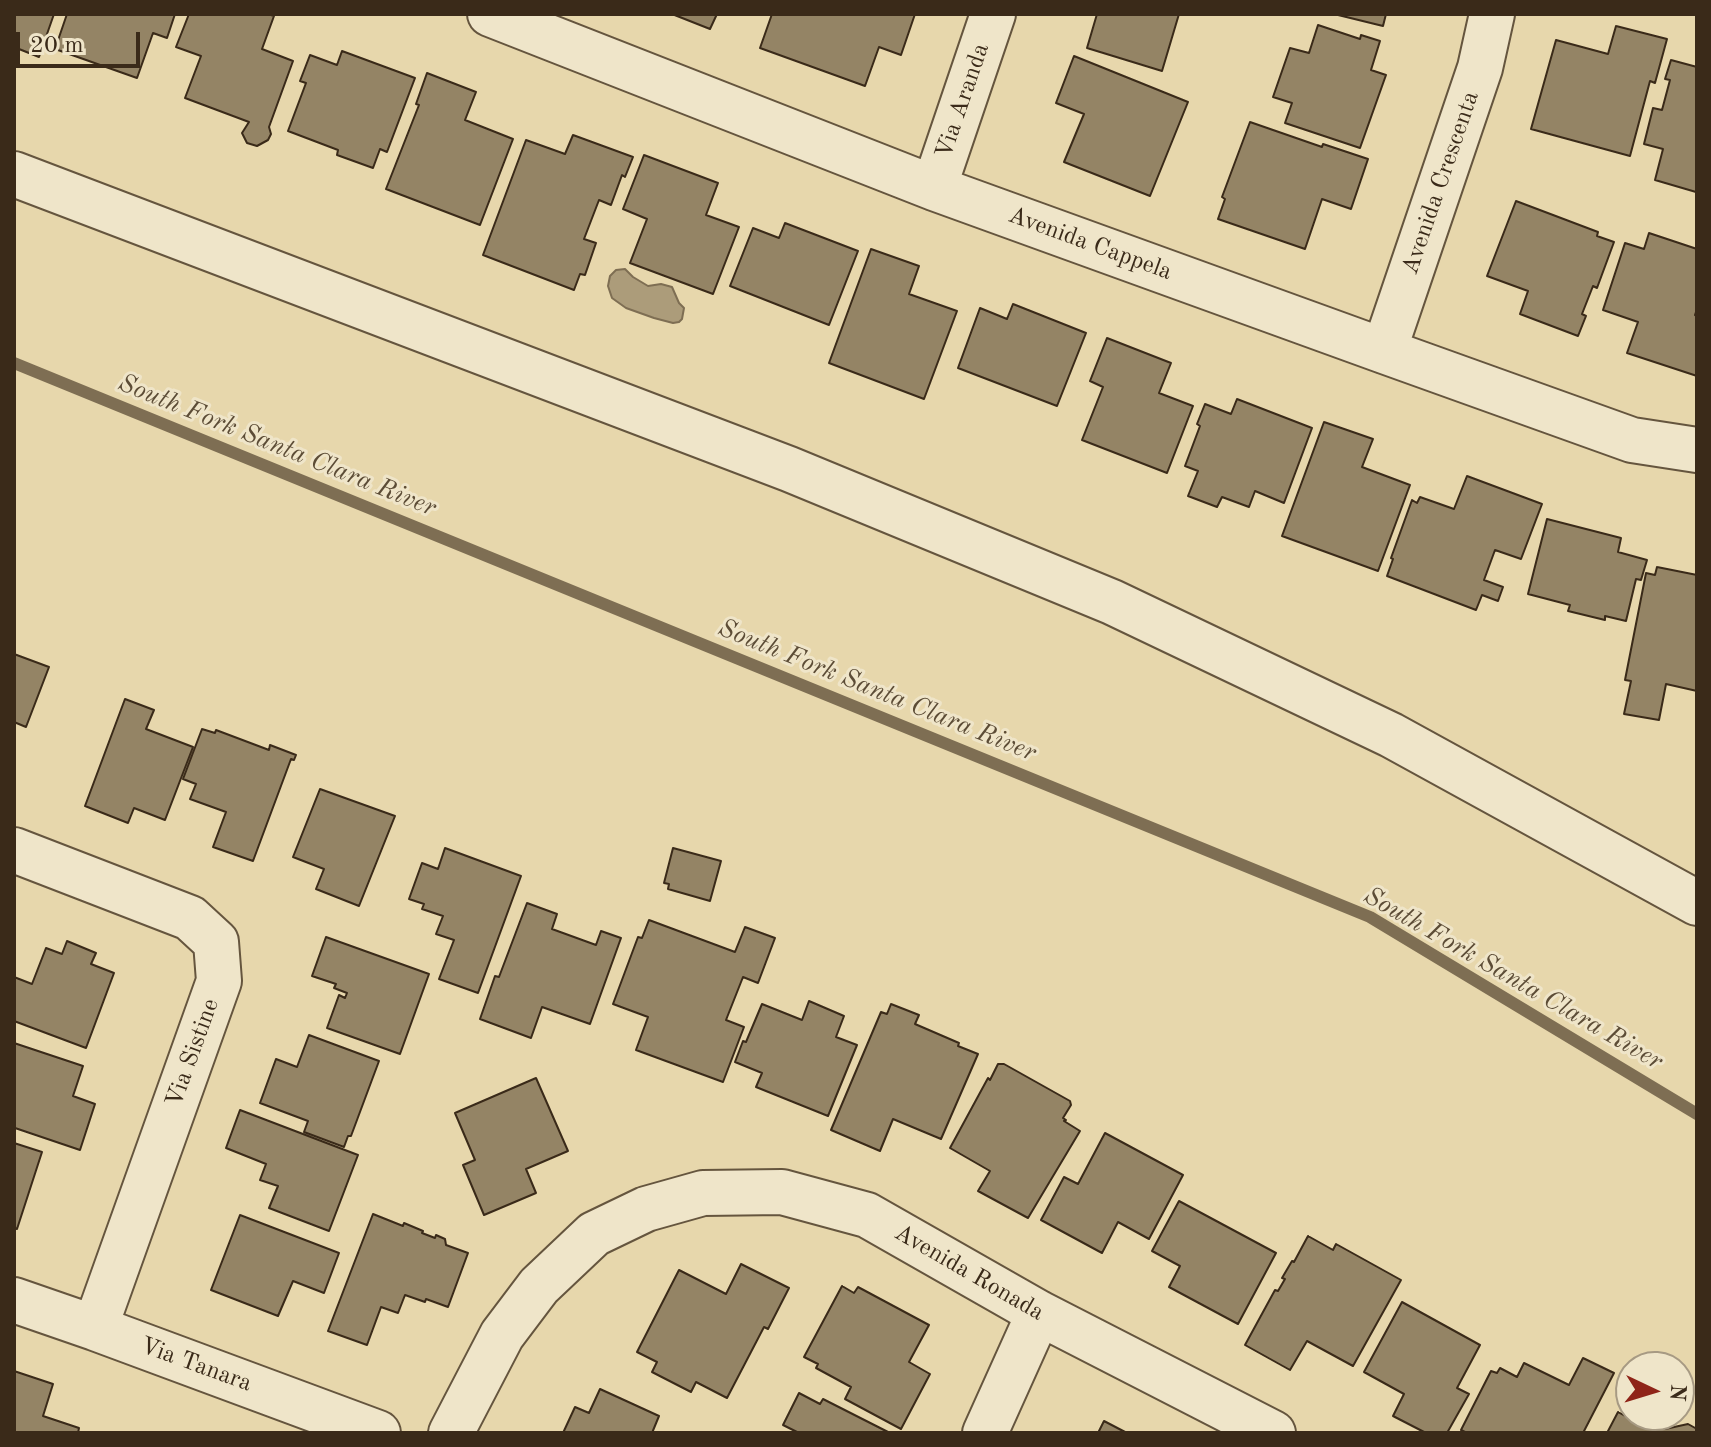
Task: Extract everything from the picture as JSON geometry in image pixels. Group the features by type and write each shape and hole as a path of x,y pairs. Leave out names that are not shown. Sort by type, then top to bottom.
{"street":[{"name":"Via Aranda","path":"934,188 993,14"},
{"name":"Avenida Crescenta","path":"1384,351 1480,68 1492,14"},
{"name":"Avenida Cappela","path":"498,15 934,188 1632,440 1697,450"},
{"path":"14,174 789,469 1112,602 1391,735 1697,903"},
{"name":"Via Sistine","path":"14,850 190,918 216,942 219,981 95,1328"},
{"name":"Avenida Ronada","path":"451,1433 502,1335 539,1286 594,1234 646,1209 703,1193 782,1192 867,1215 1039,1313 1273,1433"},
{"name":"Via Tanara","path":"14,1300 378,1433"},
{"path":"985,1433 1039,1313"}],"shaded area":[{"path":"625,269 648,286 661,284 672,287 684,308 682,319 673,323 654,318 626,308 612,298 608,286 610,276 616,270"}],"building":[{"path":"14,14 54,14 39,57 14,47"},
{"path":"67,14 175,14 167,38 153,33 137,78 55,49"},
{"path":"189,14 274,16 262,49 293,61 269,127 271,134 268,140 257,146 247,143 242,133 249,122 185,98 201,56 176,47"},
{"path":"672,14 717,14 710,29"},
{"path":"772,14 915,14 901,55 879,47 865,86 760,48"},
{"path":"1097,14 1179,14 1162,71 1087,48"},
{"path":"1334,14 1386,14 1383,26"},
{"path":"1318,25 1360,39 1361,35 1380,41 1371,70 1386,75 1360,148 1285,123 1292,103 1273,97 1290,48 1309,53"},
{"path":"1616,26 1667,39 1655,83 1650,81 1630,156 1531,129 1556,40 1608,54"},
{"path":"342,51 415,78 387,152 380,149 373,168 337,155 338,150 288,131 306,83 300,81 310,55 337,65"},
{"path":"1074,56 1188,102 1150,196 1064,162 1084,114 1056,103"},
{"path":"1671,60 1697,67 1696,192 1655,180 1663,149 1644,144 1653,108 1662,110 1670,80 1665,79"},
{"path":"427,73 476,92 465,120 513,139 480,225 386,189 419,105 416,104"},
{"path":"1250,122 1368,159 1351,209 1322,199 1305,249 1218,219 1225,199 1222,197"},
{"path":"573,135 633,157 625,177 622,175 611,205 599,200 584,239 596,243 585,275 580,274 574,290 483,255 526,140 565,154"},
{"path":"644,155 718,183 706,215 739,227 713,294 630,263 647,219 623,209"},
{"path":"1516,201 1598,232 1597,236 1614,242 1597,288 1593,286 1582,314 1586,316 1578,336 1520,314 1528,291 1487,276"},
{"path":"785,223 858,251 829,325 730,286 753,228 779,238"},
{"path":"1649,233 1697,249 1697,376 1627,353 1638,322 1603,310 1625,243 1644,249"},
{"path":"871,249 919,266 909,294 957,311 924,399 829,363"},
{"path":"1013,304 1086,333 1057,406 958,368 980,308 1007,319"},
{"path":"1107,338 1171,363 1159,393 1193,406 1167,473 1082,440 1103,387 1090,381"},
{"path":"1237,399 1312,428 1284,503 1255,491 1249,507 1222,497 1217,507 1188,496 1198,471 1185,466 1205,404 1231,414"},
{"path":"1324,422 1373,439 1362,467 1410,485 1378,571 1282,536"},
{"path":"1467,476 1542,504 1521,559 1495,550 1484,580 1503,587 1498,601 1482,595 1476,610 1387,576 1412,500 1417,503 1420,497 1454,509"},
{"path":"1547,519 1621,538 1618,552 1647,560 1641,580 1636,579 1626,621 1605,616 1605,620 1568,611 1570,605 1528,594"},
{"path":"1657,567 1697,575 1697,691 1666,684 1659,720 1624,714 1631,681 1625,680 1646,573 1655,575"},
{"path":"14,654 49,667 26,727 14,722"},
{"path":"125,699 154,710 146,729 193,747 165,820 134,808 128,823 85,806"},
{"path":"202,729 215,733 216,730 269,750 270,745 296,755 294,760 291,759 253,861 213,847 226,812 190,799 196,784 183,779"},
{"path":"320,789 395,816 359,906 316,889 324,869 293,857"},
{"path":"445,848 521,876 478,993 439,979 454,940 436,934 443,916 422,909 424,904 409,899 422,863 438,869"},
{"path":"673,848 721,861 710,901 668,889 669,884 664,883"},
{"path":"527,903 557,914 552,929 596,945 601,931 621,938 590,1024 542,1007 531,1038 480,1019"},
{"path":"649,920 735,952 745,927 775,938 758,983 743,977 726,1020 744,1027 723,1082 636,1050 648,1017 613,1004 638,937 642,938"},
{"path":"326,937 429,974 400,1054 327,1028 339,995 345,998 347,993 334,988 336,984 312,976"},
{"path":"67,941 96,953 91,964 114,973 86,1048 14,1021 14,977 32,984 46,948 62,954"},
{"path":"809,1001 844,1016 836,1037 857,1045 828,1116 756,1087 762,1073 735,1062 762,1004 802,1020"},
{"path":"891,1004 919,1015 915,1024 978,1054 941,1139 893,1119 880,1151 831,1130 881,1012 887,1014"},
{"path":"309,1035 379,1061 344,1147 304,1132 308,1121 260,1103 276,1059 297,1067"},
{"path":"14,1043 83,1066 73,1096 95,1104 80,1150 15,1128 14,1131"},
{"path":"998,1064 1004,1064 1070,1101 1064,1121 1080,1131 1028,1218 978,1191 990,1171 950,1148"},
{"path":"536,1078 568,1151 526,1169 536,1193 484,1215 463,1165 475,1160 455,1113"},
{"path":"240,1110 358,1155 329,1231 269,1208 278,1186 260,1180 266,1164 226,1148"},
{"path":"1105,1133 1183,1175 1149,1239 1118,1222 1102,1253 1041,1220 1064,1177 1078,1184"},
{"path":"14,1143 42,1152 17,1229 14,1228"},
{"path":"1179,1201 1276,1253 1238,1324 1169,1287 1180,1266 1152,1251"},
{"path":"373,1214 403,1226 404,1223 435,1238 436,1235 445,1239 446,1245 468,1253 448,1307 405,1295 398,1313 381,1307 367,1345 328,1331"},
{"path":"240,1215 339,1253 324,1293 293,1281 278,1316 211,1290"},
{"path":"1308,1236 1333,1250 1336,1244 1401,1280 1353,1366 1307,1341 1290,1370 1245,1345"},
{"path":"741,1264 789,1288 768,1329 764,1327 727,1398 696,1382 691,1392 652,1372 657,1362 637,1352 679,1270 726,1294"},
{"path":"842,1286 854,1293 858,1287 929,1325 909,1362 930,1374 901,1429 845,1399 851,1387 816,1368 818,1364 804,1357"},
{"path":"1402,1302 1480,1345 1457,1388 1469,1394 1447,1433 1426,1433 1393,1416 1404,1394 1364,1372"},
{"path":"1583,1358 1614,1373 1583,1433 1467,1433 1461,1430 1491,1371 1497,1373 1500,1368 1517,1377 1524,1363 1569,1385"},
{"path":"14,1371 53,1384 43,1416 79,1428 78,1433 14,1433"},
{"path":"600,1389 659,1416 652,1433 563,1433 575,1407 589,1413"},
{"path":"799,1393 820,1404 823,1399 890,1433 799,1433 783,1425"},
{"path":"1615,1418 1615,1431 1697,1429 1697,1433 1607,1433"},
{"path":"1104,1421 1127,1433 1098,1433"}],"waterway":[{"name":"South Fork Santa Clara River","path":"14,363 1370,917 1697,1114"}]}
